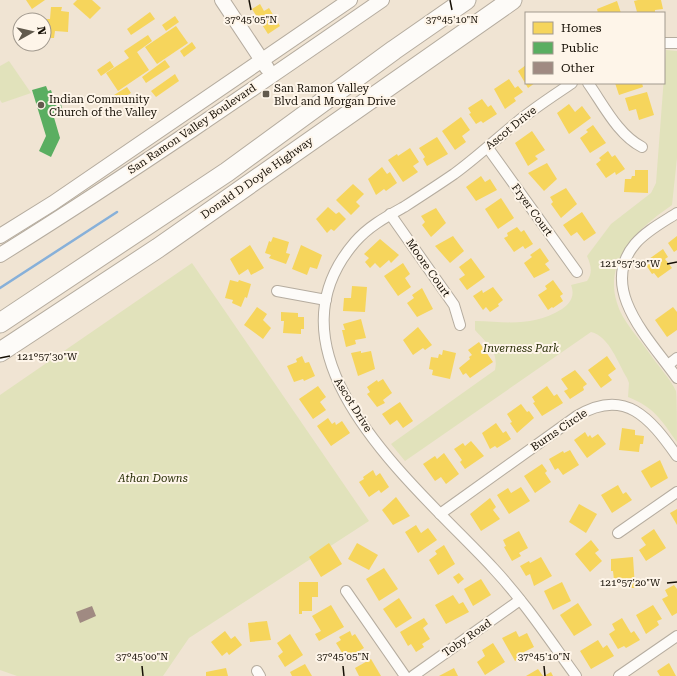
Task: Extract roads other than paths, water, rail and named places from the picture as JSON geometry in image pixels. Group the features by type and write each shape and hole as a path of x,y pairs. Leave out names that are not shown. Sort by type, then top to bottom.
{"highway":[{"name":"Donald D Doyle Highway","path":"0,323 227,172 394,50 466,0"},
{"name":"Donald D Doyle Highway","path":"0,352 177,235 512,0"}],"main road":[{"path":"222,0 272,76"},
{"name":"San Ramon Valley Boulevard","path":"0,236 53,203 350,0"},
{"name":"San Ramon Valley Boulevard","path":"0,255 60,217 272,76 382,0"}],"street":[{"path":"665,43 677,43"},
{"name":"Ascot Drive","path":"571,84 518,121 488,148 425,194 390,214 364,233 342,258 331,283 326,300 324,341 328,360 337,381 359,417 385,452 414,487 493,568 520,600 576,676"},
{"path":"589,84 624,134 632,142 642,147"},
{"name":"Fryer Court","path":"488,148 577,272"},
{"path":"677,213 636,243 626,258 622,279 623,291 632,314 677,378"},
{"name":"Moore Court","path":"390,214 454,304 460,324"},
{"path":"277,291 326,300"},
{"path":"668,365 677,358"},
{"name":"Burns Circle","path":"440,514 576,416 597,407 616,406 639,412 656,427 677,456"},
{"path":"618,532 677,492"},
{"path":"346,591 406,676"},
{"name":"Toby Road","path":"413,676 520,600"},
{"path":"618,676 677,636"}],"waterway":[{"path":"0,288 117,212"}],"place":[{"name":"San Ramon Valley Blvd and Morgan Drive","path":"266,94"},
{"name":"Indian Community Church of the Valley","path":"41,105"}],"park label":[{"name":"Inverness Park","path":"521,348"},
{"name":"Athan Downs","path":"153,478"}]}
